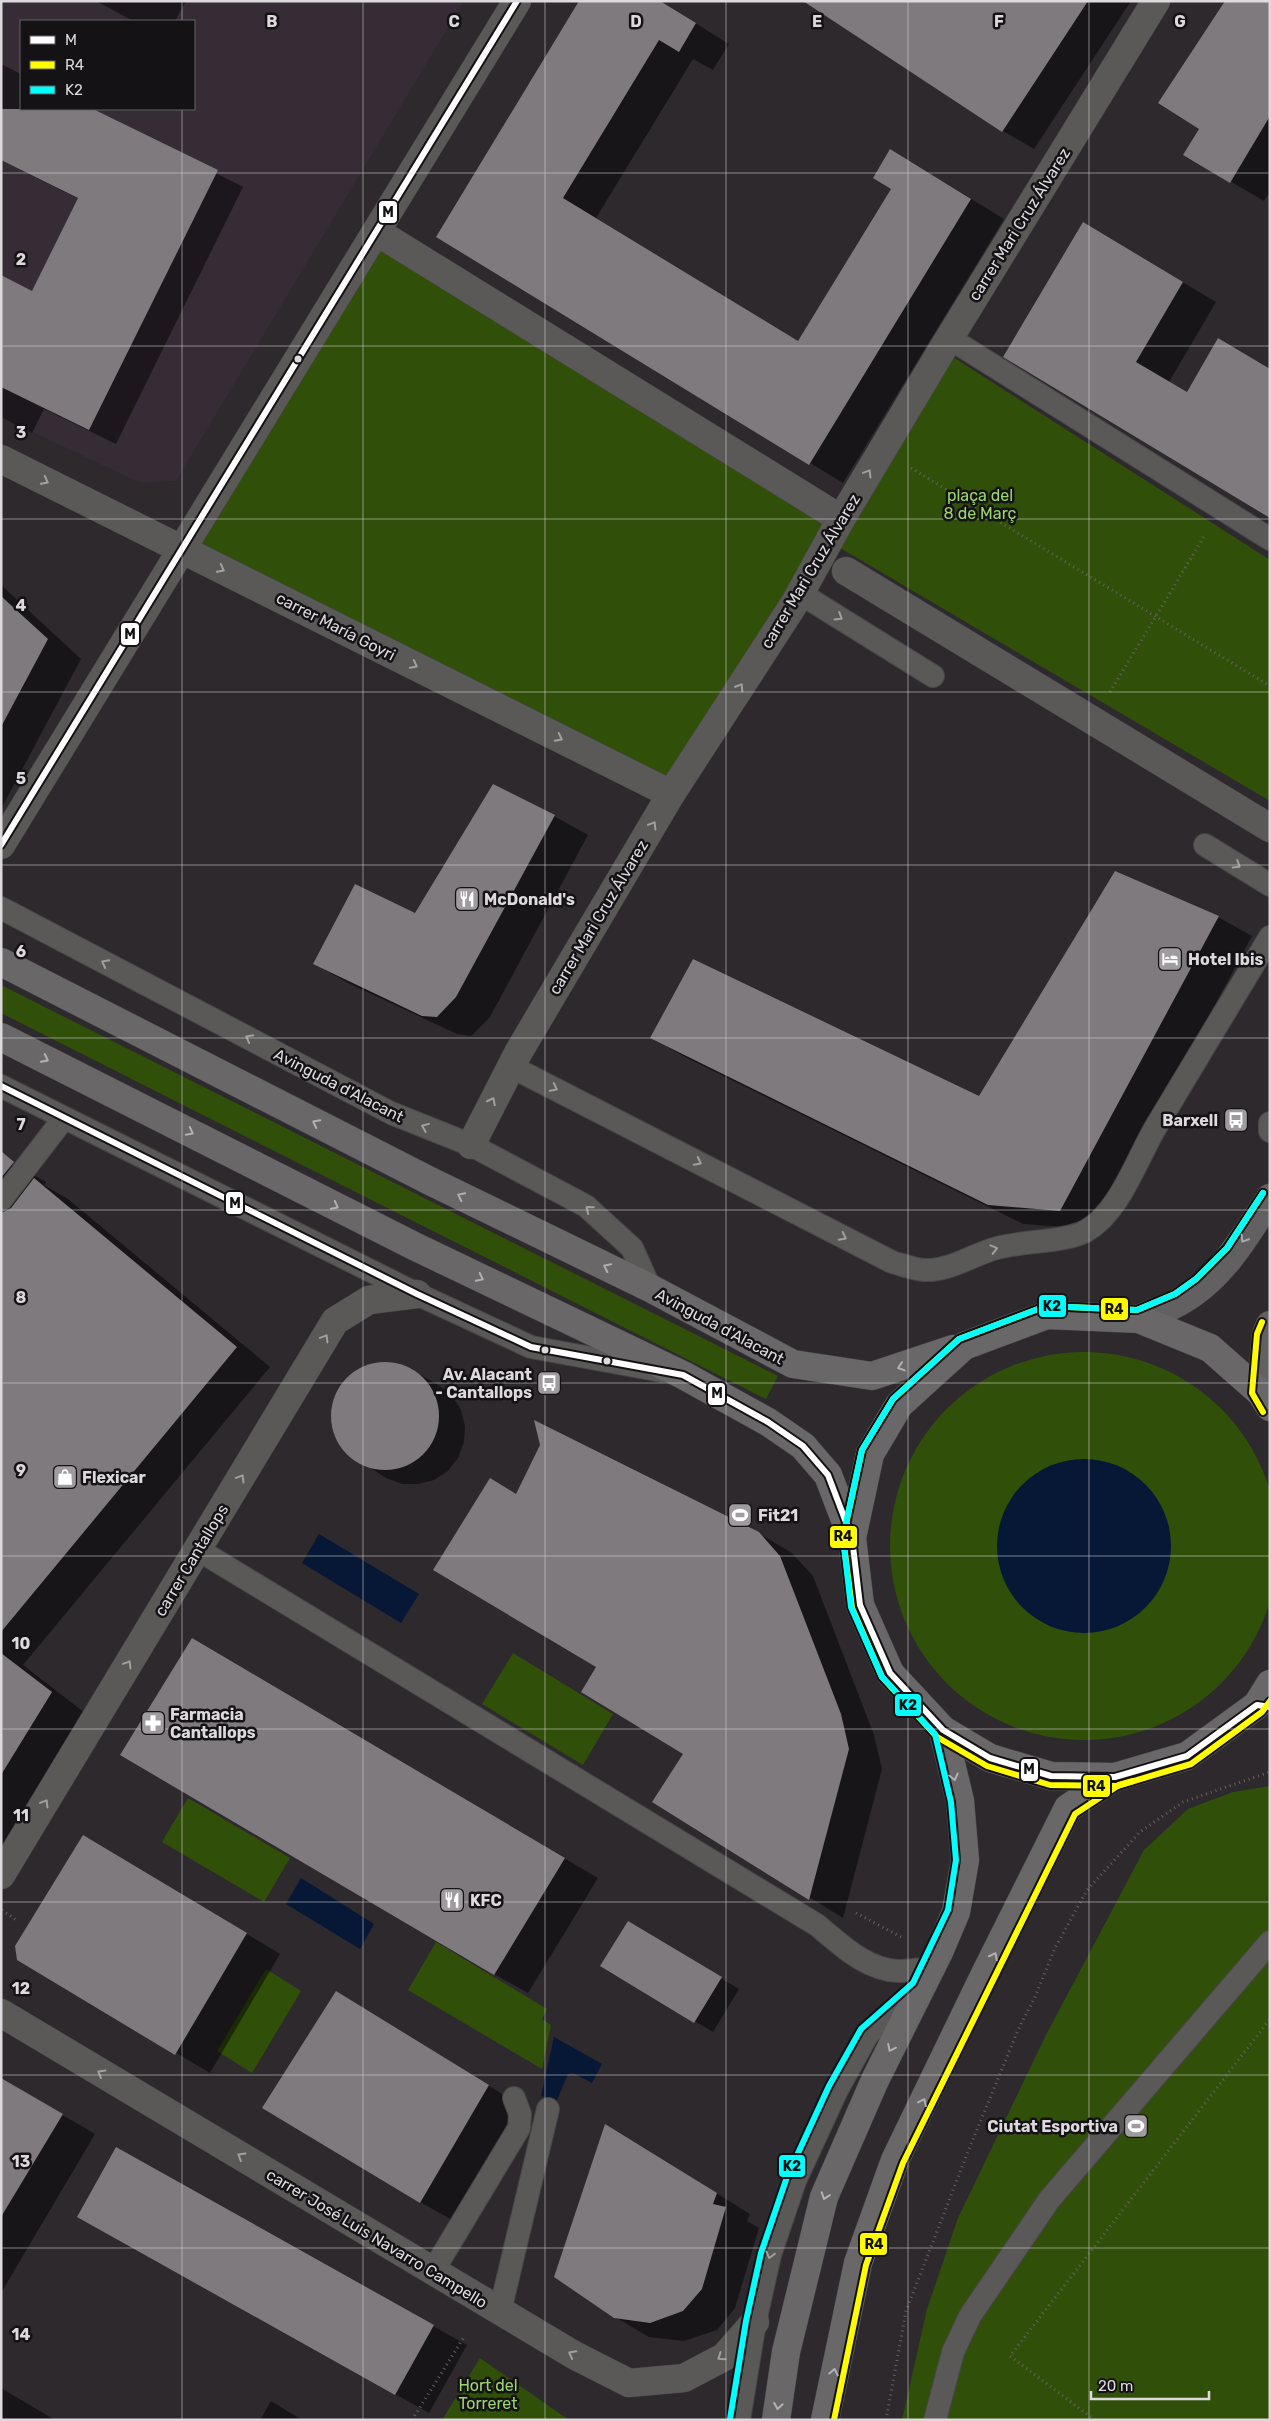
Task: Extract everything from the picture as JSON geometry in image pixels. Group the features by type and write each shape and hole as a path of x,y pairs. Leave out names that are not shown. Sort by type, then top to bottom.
{"highway":[{"name":"Avinguda d'Alacant","path":"1,962 430,1181 650,1288 793,1364 872,1376 964,1346 1047,1315 1139,1319 1210,1348 1266,1400"},
{"path":"1,1037 414,1246 684,1375 768,1422 803,1446 828,1475 852,1538 860,1605 890,1673 943,1730 990,1758 1051,1776 1116,1777"},
{"path":"852,1538 870,1454 899,1405 964,1346"},
{"path":"825,2420 858,2263 895,2160 1068,1808 1116,1777 1186,1756 1257,1705 1270,1684"},
{"path":"776,2420 786,2352 824,2197 875,2080 939,1952 956,1912 964,1860 960,1801 943,1730"}],"main road":[{"path":"1139,1319 1179,1302 1202,1286 1234,1254 1270,1198"},
{"path":"1266,1400 1266,1335 1270,1325"}],"street":[{"path":"1,845 517,1"},
{"name":"carrer Mari Cruz Álvarez","path":"470,1145 510,1066 671,794 796,600 841,519 949,338 1156,1"},
{"path":"377,232 841,519"},
{"name":"carrer María Goyri","path":"1,459 671,794"},
{"path":"846,572 1270,828"},
{"name":"carrer Cantallops","path":"1,1874 335,1321 370,1300 417,1294"},
{"name":"carrer José Luis Navarro Campello","path":"1,2013 574,2355 629,2383 684,2378 724,2357 755,2322"}],"lane":[{"path":"949,338 1270,539"},
{"path":"796,600 806,597 933,676"},
{"path":"1205,845 1270,884"},
{"name":"Avinguda d'Alacant","path":"1,908 391,1113 470,1145 586,1206 632,1248 650,1288"},
{"path":"510,1066 892,1262 926,1270 954,1264 980,1253 1011,1244 1052,1239 1084,1232 1101,1221 1117,1198 1155,1128 1270,937"},
{"path":"1,1086 417,1294 531,1347 684,1375"},
{"path":"1,1200 64,1118"},
{"path":"1270,1123 1270,1131"},
{"path":"198,1549 817,1925 854,1954 877,1968 925,1978"},
{"path":"935,2420 953,2352 970,2316 1049,2200 1270,1942"},
{"path":"738,2420 755,2322 770,2255 795,2181 837,2090 868,2034 925,1978"},
{"path":"433,2271 518,2128 520,2114 514,2098"},
{"path":"500,2311 548,2109"}],"path":[{"path":"909,467 1270,686"},
{"path":"1093,721 1221,509"},
{"path":"886,2420 906,2311 1018,2030 1035,1997 1055,1948 1087,1890 1140,1832 1183,1802 1270,1772"},
{"path":"1,1910 16,1920"},
{"path":"849,1910 911,1942"},
{"path":"1095,2420 1010,2356 1270,2020"},
{"path":"412,2420 464,2337"}],"shaded area":[{"path":"1,1 464,1 176,481 140,483 1,417"}],"green space":[{"name":"plaça del 8 de Març","path":"377,232 841,519 942,350 1270,560 1270,801 830,542 671,794 183,550"},
{"path":"1,985 778,1376 766,1399 1,1013"},
{"path":"1065,1353 1103,1353 1140,1360 1176,1375 1207,1396 1234,1423 1255,1454 1272,1499 1272,1593 1255,1638 1234,1669 1207,1696 1176,1717 1140,1732 1103,1739 1065,1739 1028,1732 992,1717 961,1696 934,1669 913,1638 898,1602 891,1565 891,1527 898,1490 913,1454 934,1423 961,1396 992,1375 1028,1360"},
{"path":"513,1653 613,1714 583,1765 482,1704"},
{"name":"Ciutat Esportiva","path":"1270,1786 1270,2420 902,2420 927,2309 958,2218 1046,2035 1144,1850 1188,1809 1233,1792"},
{"path":"188,1798 290,1858 264,1902 162,1842"},
{"path":"436,1942 547,2009 542,2019 551,2025 542,2069 408,1990"},
{"path":"266,1969 301,1991 252,2073 217,2051"},
{"name":"Hort del Torreret","path":"480,2358 569,2420 442,2420"}],"water":[{"path":"1084,1459 1101,1461 1117,1466 1139,1479 1151,1491 1167,1521 1171,1546 1169,1563 1164,1579 1151,1601 1139,1613 1109,1629 1084,1633 1067,1631 1051,1626 1029,1613 1017,1601 1001,1571 997,1546 999,1529 1004,1513 1017,1491 1029,1479 1059,1463"},
{"path":"319,1534 419,1594 401,1623 302,1563"},
{"path":"301,1878 374,1924 360,1949 286,1904"},
{"path":"554,2037 602,2064 592,2083 573,2073 568,2074 557,2100 541,2096"}],"building":[{"path":"579,1 660,1 696,23 679,52 659,40 563,198 798,341 891,189 873,178 890,149 971,199 809,465 436,237"},
{"path":"803,1 1088,1 1002,132"},
{"path":"1225,1 1270,1 1270,116 1230,183 1183,155 1199,129 1158,103"},
{"path":"1,109 95,110 218,170 89,430 1,387 1,275 32,291 78,198 1,160"},
{"path":"1083,222 1183,282 1136,362 1187,392 1218,338 1270,369 1270,518 1003,357"},
{"path":"1,596 48,639 1,727"},
{"name":"McDonald's","path":"493,784 555,815 456,997 437,1017 422,1016 313,964 355,884 415,913"},
{"path":"1115,871 1219,916 1060,1211 988,1205 650,1038 693,959 979,1096"},
{"path":"1,1151 14,1162 1,1178"},
{"name":"Flexicar","path":"34,1178 237,1347 1,1632 1,1213 11,1208"},
{"path":"385,1362 406,1366 423,1378 435,1395 439,1416 435,1437 423,1454 406,1466 385,1470 364,1466 347,1454 335,1437 331,1416 335,1395 347,1378 364,1366"},
{"path":"534,1420 759,1532 780,1556 841,1714 849,1749 809,1900 652,1802 683,1754 581,1692 596,1667 433,1570 490,1478 516,1494 540,1445"},
{"path":"192,1638 565,1858 494,1975 120,1755"},
{"path":"1,1653 52,1692 1,1775"},
{"path":"83,1835 247,1933 175,2055 17,1960 15,1946"},
{"path":"628,1921 722,1977 694,2023 600,1966"},
{"path":"336,1991 489,2085 420,2203 262,2108"},
{"path":"1,2078 63,2114 1,2217"},
{"path":"605,2124 717,2193 713,2204 726,2207 702,2289 683,2311 650,2323 614,2318 554,2277"},
{"path":"116,2147 434,2325 395,2395 77,2217"}],"transit line":[{"name":"M","path":"1,845 517,1"},
{"name":"M","path":"1,1086 417,1294 531,1347 683,1375 768,1422 803,1446 828,1475 852,1538 860,1605 890,1673 943,1730 990,1758 1051,1776 1115,1777 1187,1756 1257,1705 1270,1707"},
{"name":"R4","path":"1263,1193 1227,1248 1196,1279 1175,1294 1137,1310 1046,1306 959,1339 893,1399 862,1450 843,1538 852,1608 882,1677 937,1737 987,1766 1050,1785 1117,1786 1191,1764 1262,1712 1270,1701"},
{"name":"K2","path":"730,2419 746,2321 761,2253 787,2177 829,2086 861,2029 913,1983 948,1910 956,1860 951,1802 935,1734 882,1677 851,1607 843,1537 862,1450 893,1399 959,1339 1046,1306 1137,1310 1175,1294 1196,1279 1227,1248 1263,1193"},
{"name":"R4","path":"1262,1322 1257,1334 1252,1393 1263,1412"},
{"name":"R4","path":"834,2420 866,2265 903,2163 1075,1814 1119,1785 1133,1781"}],"place":[{"name":"McDonald's","path":"467,899"},
{"name":"Hotel Ibis","path":"1170,959"},
{"name":"Barxell","path":"1236,1120"},
{"name":"Av. Alacant - Cantallops","path":"549,1383"},
{"name":"Flexicar","path":"65,1477"},
{"name":"Fit21","path":"740,1515"},
{"name":"Farmacia Cantallops","path":"153,1723"},
{"name":"KFC","path":"452,1900"},
{"name":"Ciutat Esportiva","path":"1136,2126"}]}
